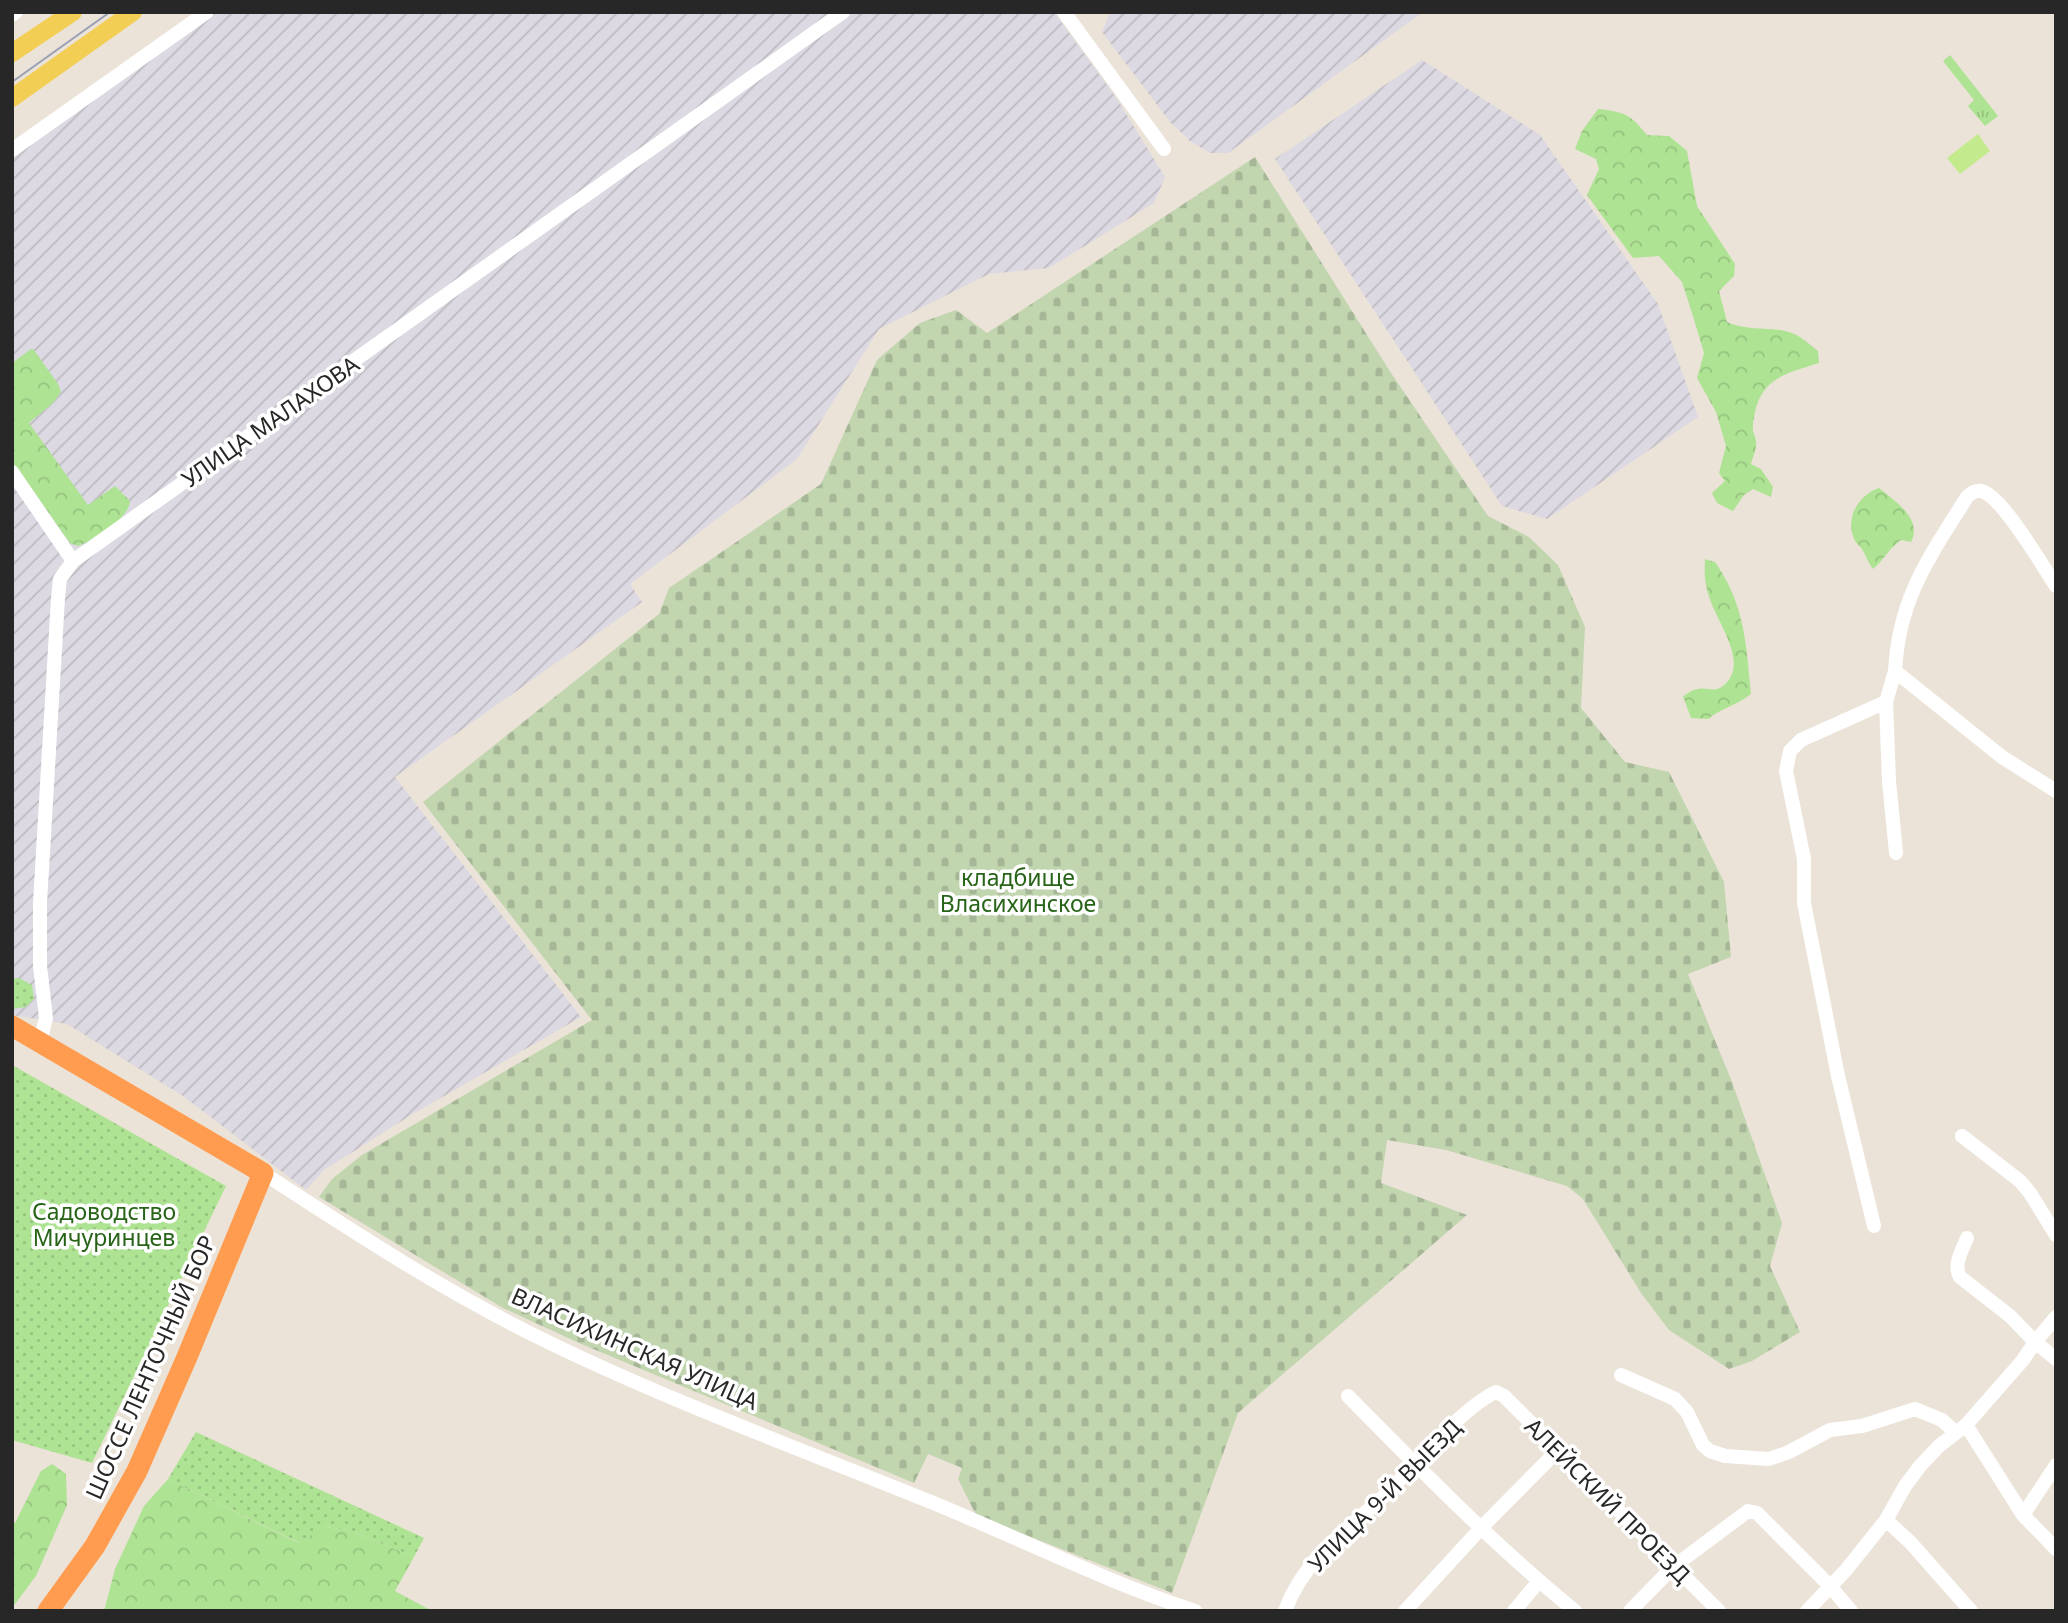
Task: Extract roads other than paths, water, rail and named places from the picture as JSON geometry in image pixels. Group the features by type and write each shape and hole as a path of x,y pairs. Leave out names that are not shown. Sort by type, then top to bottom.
{"highway":[{"name":"ВЛАСИХИНСКАЯ УЛИЦА","path":"12,1026 263,1172"},
{"name":"ШОССЕ ЛЕНТОЧНЫЙ БОР","path":"48,1611 95,1546 137,1471 263,1172"}],"main road":[{"path":"12,53 73,12"},
{"path":"12,97 133,12"}],"street":[{"path":"12,150 207,12"},
{"name":"УЛИЦА МАЛАХОВА","path":"40,1042 46,1018 40,967 40,903 58,598 60,579 73,561 843,12"},
{"path":"1064,12 1164,149"},
{"path":"12,472 73,561"},
{"path":"1896,853 1889,781 1886,702 1895,671 1897,642 1906,604 1928,560 1966,497 1974,491 1983,491 1993,498 2024,536 2056,586"},
{"path":"1895,671 2002,757 2056,790"},
{"path":"1874,1226 1838,1076 1812,950 1804,903 1804,859 1786,771 1790,751 1801,740 1886,702"},
{"path":"1962,1136 2020,1181 2056,1235"},
{"name":"ВЛАСИХИНСКАЯ УЛИЦА","path":"263,1172 401,1260 547,1342 644,1386 1195,1611"},
{"path":"1967,1238 1958,1260 1957,1270 1960,1277 2010,1315 2035,1342 2056,1359"},
{"path":"1807,1611 1886,1520 1905,1486 1939,1446 1961,1428 2023,1360 2056,1317"},
{"path":"1621,1375 1675,1399 1687,1412 1703,1445 1710,1451 1725,1456 1769,1459 1789,1452 1830,1430 1862,1426 1915,1409 1930,1413 1961,1428 2023,1515 2056,1549"},
{"name":"АЛЕЙСКИЙ ПРОЕЗД","path":"1496,1392 1504,1396 1719,1611"},
{"name":"УЛИЦА 9-Й ВЫЕЗД","path":"1285,1611 1294,1588 1318,1557 1468,1411 1496,1392"},
{"path":"1348,1396 1415,1464 1539,1581 1575,1611"},
{"path":"1405,1611 1558,1450"},
{"path":"2023,1515 2056,1465"},
{"path":"1630,1611 1673,1567 1748,1511 1757,1513 1851,1611"},
{"path":"1886,1520 1910,1542 1971,1611"},
{"path":"1514,1611 1539,1581"}],"tram line":[{"path":"12,82 110,12"}],"park label":[{"name":"кладбище Власихинское","path":"1018,890"},
{"name":"Садоводство Мичуринцев","path":"104,1224"}]}
